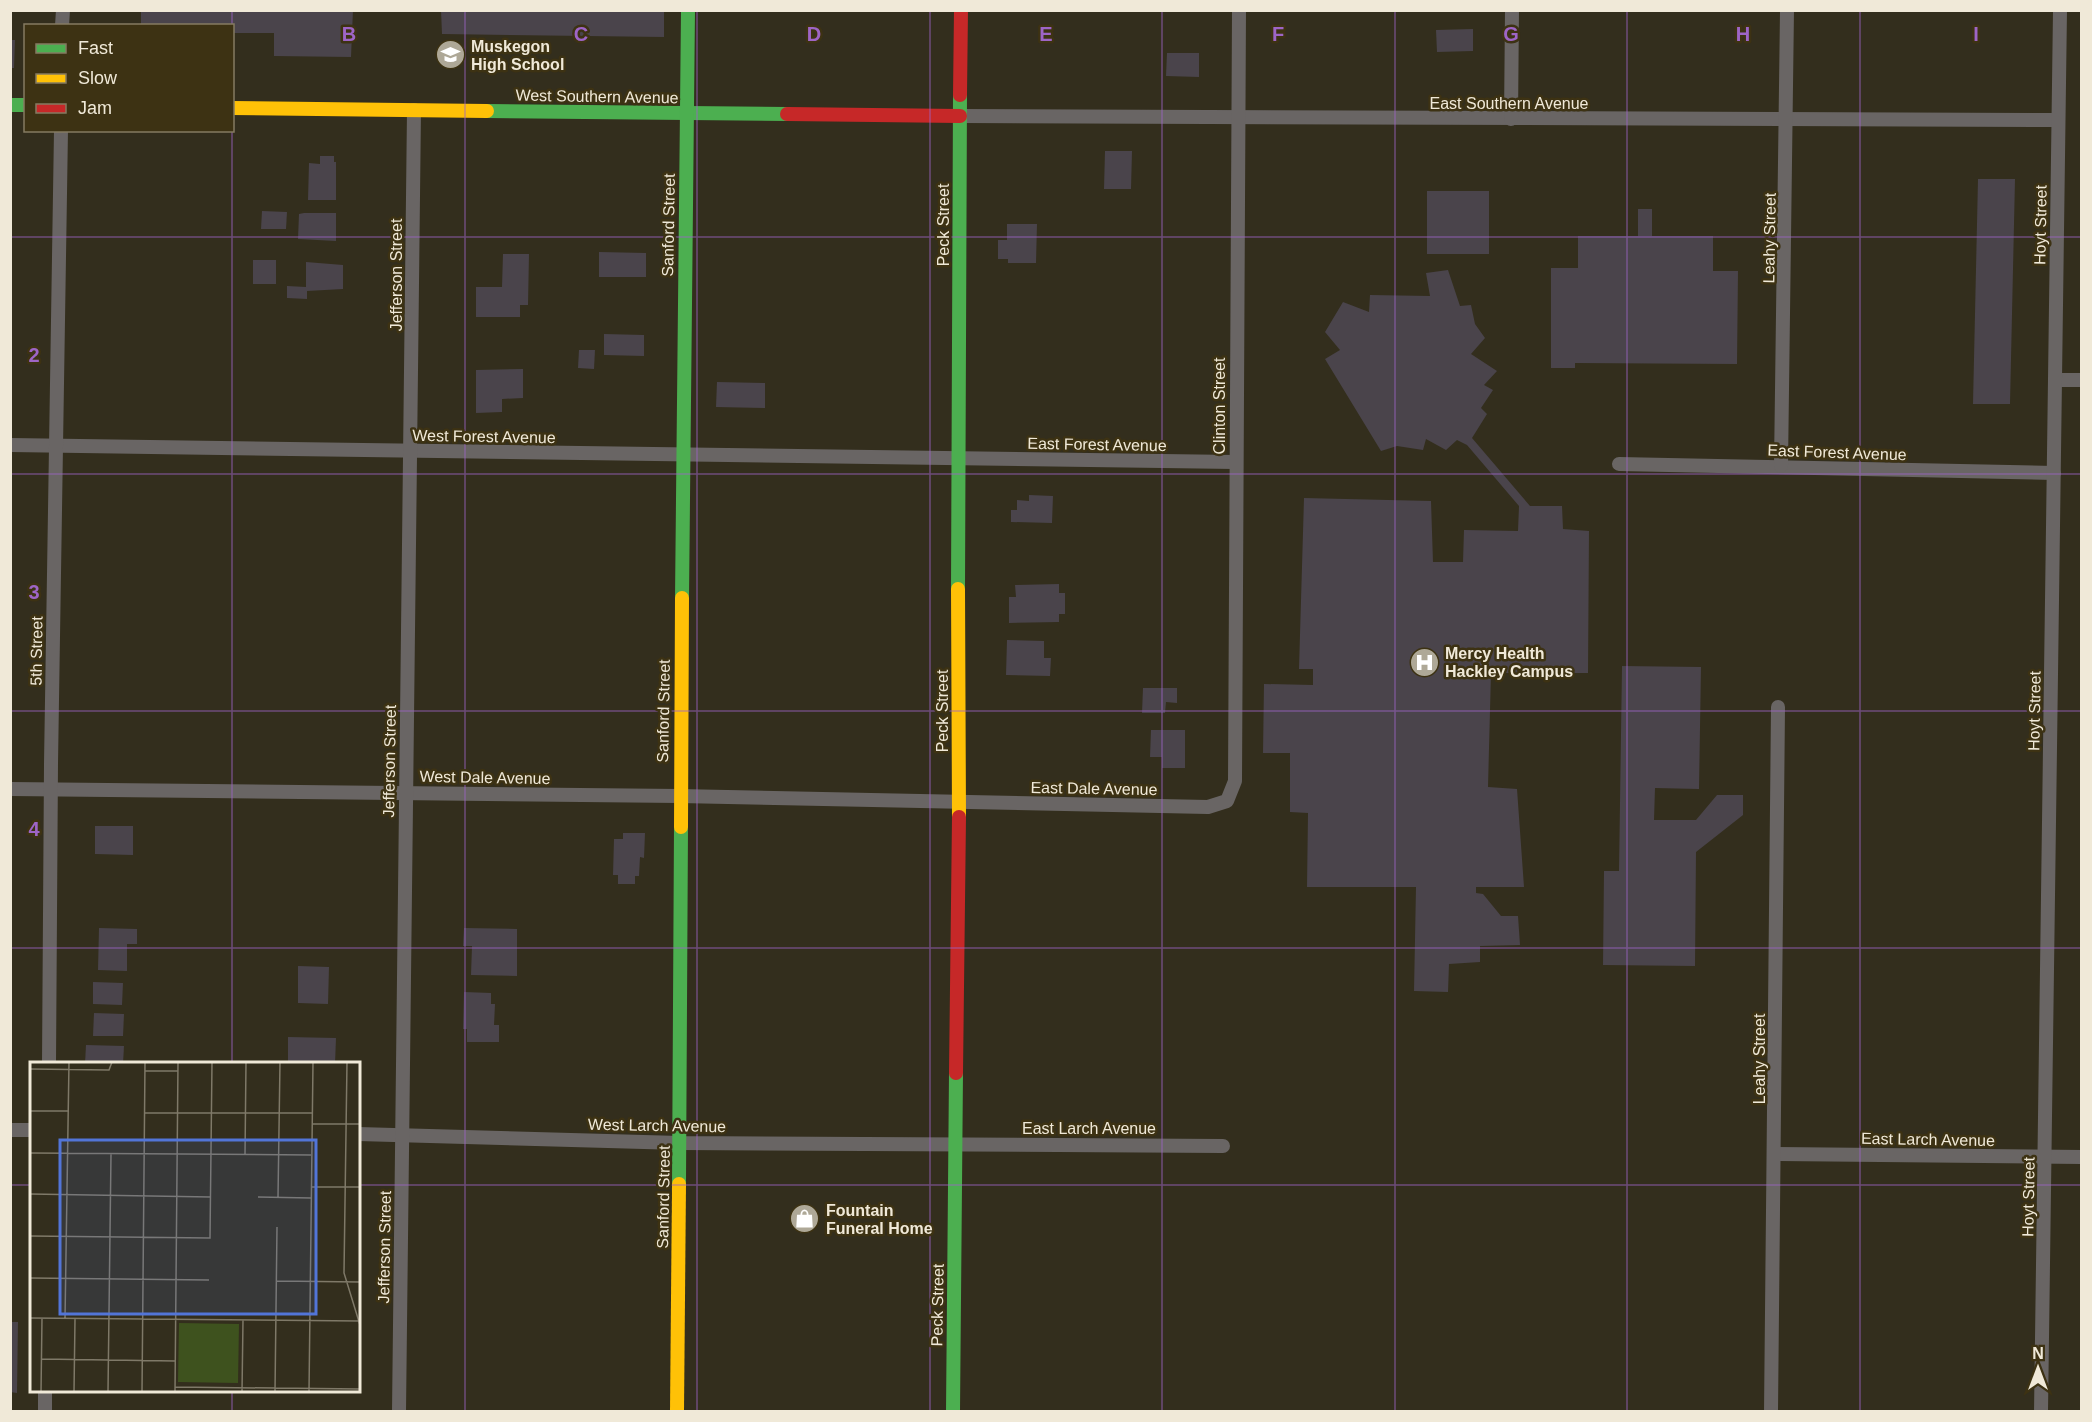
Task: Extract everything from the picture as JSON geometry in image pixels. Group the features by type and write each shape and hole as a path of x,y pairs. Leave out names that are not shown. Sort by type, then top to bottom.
{"street":[{"name":"Sanford Street","path":"677,1412 680,1143 679,796 688,10"},
{"name":"Peck Street","path":"953,1412 959,801 958,458 962,10"},
{"name":"Clinton Street","path":"1227,801 1235,781 1239,10"},
{"path":"1510,119 1512,10"},
{"name":"Leahy Street","path":"1781,466 1787,10"},
{"name":"Hoyt Street","path":"2041,1412 2060,10"},
{"name":"West Southern Avenue","path":"234,108 960,116"},
{"name":"Jefferson Street","path":"399,1412 414,110"},
{"name":"East Southern Avenue","path":"960,116 1786,121 2058,120"},
{"name":"5th Street","path":"49,1062 55,446 61,132"},
{"path":"2055,380 2082,380"},
{"name":"West Forest Avenue","path":"10,445 958,458"},
{"name":"East Forest Avenue","path":"958,458 1235,462"},
{"name":"East Forest Avenue","path":"1619,464 1781,466 1866,471 2054,473"},
{"name":"Leahy Street","path":"1771,1412 1778,707"},
{"name":"West Dale Avenue","path":"10,789 959,801"},
{"name":"East Dale Avenue","path":"959,801 1208,807 1227,801"},
{"path":"10,1130 30,1130"},
{"name":"West Larch Avenue","path":"360,1134 680,1143 955,1143"},
{"name":"East Larch Avenue","path":"955,1143 1223,1146"},
{"name":"East Larch Avenue","path":"1774,1154 2082,1157"},
{"path":"45,1392 45,1412"}],"building":[{"path":"141,10 353,10 351,57 274,56 274,33 234,33 234,24 141,24"},
{"path":"441,10 664,10 664,37 442,34"},
{"path":"1473,29 1473,51 1437,52 1436,30"},
{"path":"10,40 15,40 14,68 10,68"},
{"path":"1167,53 1199,53 1199,77 1166,76"},
{"path":"1105,151 1132,151 1131,189 1104,189"},
{"path":"320,156 334,156 336,200 308,200 309,163 320,164"},
{"path":"1978,179 2015,179 2010,404 1973,404"},
{"path":"1427,191 1489,191 1489,254 1427,254"},
{"path":"1638,209 1652,209 1652,236 1713,236 1713,271 1738,271 1737,364 1575,363 1575,368 1551,368 1551,268 1578,268 1578,236 1638,236"},
{"path":"262,211 287,212 286,229 261,229"},
{"path":"336,213 336,241 298,239 299,214"},
{"path":"1007,224 1037,224 1036,263 1008,263 1008,259 998,259 998,240 1007,240"},
{"path":"599,252 646,253 646,277 599,277"},
{"path":"503,254 529,254 528,305 520,305 520,317 476,317 476,287 502,287"},
{"path":"253,260 276,260 276,284 253,284"},
{"path":"306,262 343,265 343,289 307,291 307,299 287,298 287,286 306,287"},
{"path":"1448,270 1460,306 1471,305 1475,324 1485,338 1471,354 1497,371 1484,385 1493,390 1481,408 1487,414 1472,438 1530,506 1562,506 1563,529 1589,531 1588,673 1491,673 1488,787 1517,789 1524,887 1476,887 1476,893 1483,894 1501,916 1518,916 1520,945 1480,946 1480,962 1449,964 1448,992 1414,991 1416,887 1307,887 1308,813 1290,812 1290,753 1263,753 1264,684 1313,685 1313,669 1299,669 1304,498 1431,501 1433,562 1463,562 1464,530 1518,531 1519,506 1467,445 1457,440 1446,450 1426,439 1423,450 1397,446 1381,451 1325,359 1340,350 1325,332 1343,302 1369,312 1370,295 1430,296 1426,273"},
{"path":"604,334 644,335 644,356 604,355"},
{"path":"579,350 595,350 594,369 578,368"},
{"path":"523,369 523,398 502,399 502,412 476,413 476,370"},
{"path":"717,382 765,383 765,408 716,407"},
{"path":"1029,495 1053,496 1052,523 1011,522 1011,510 1017,510 1017,500 1029,501"},
{"path":"1059,584 1059,593 1065,593 1065,614 1059,614 1059,622 1009,623 1009,597 1016,597 1015,585"},
{"path":"1007,640 1044,641 1044,658 1051,658 1050,676 1006,675"},
{"path":"1622,666 1701,667 1699,789 1655,788 1654,820 1696,820 1717,795 1743,795 1743,815 1696,852 1695,966 1603,965 1604,871 1619,871"},
{"path":"1143,688 1177,688 1177,703 1166,702 1165,713 1142,713"},
{"path":"1151,730 1185,730 1185,768 1162,768 1162,757 1150,757"},
{"path":"95,826 133,826 133,855 95,854"},
{"path":"623,833 645,833 644,858 640,857 639,876 635,876 635,884 618,884 618,875 613,875 614,839 623,839"},
{"path":"99,928 137,929 137,944 127,944 127,971 98,970"},
{"path":"464,928 517,929 517,976 471,975 472,946 463,946"},
{"path":"298,966 329,967 328,1004 298,1003"},
{"path":"93,982 123,983 122,1005 93,1004"},
{"path":"464,992 491,993 491,1004 495,1004 494,1025 499,1025 499,1042 467,1042 467,1029 463,1029"},
{"path":"94,1013 124,1014 123,1036 93,1036"},
{"path":"288,1037 336,1038 335,1062 288,1062"},
{"path":"86,1045 124,1046 123,1062 85,1062"},
{"path":"10,1322 18,1322 17,1393 10,1392"}],"traffic: fast":[{"path":"682,598 688,10"},
{"path":"958,589 960,95"},
{"path":"10,105 24,105"},
{"path":"487,111 787,114"},
{"path":"679,1184 681,827"},
{"path":"953,1412 956,1073"}],"traffic: slow":[{"path":"234,108 487,111"},
{"path":"958,589 959,817"},
{"path":"681,827 682,598"},
{"path":"677,1412 679,1184"}],"traffic: jam":[{"path":"960,95 961,10"},
{"path":"787,114 960,116"},
{"path":"956,1073 959,817"}],"place":[{"name":"Muskegon High School","path":"450,55"},
{"name":"Mercy Health Hackley Campus","path":"1424,662"},
{"name":"Fountain Funeral Home","path":"805,1219"}]}
